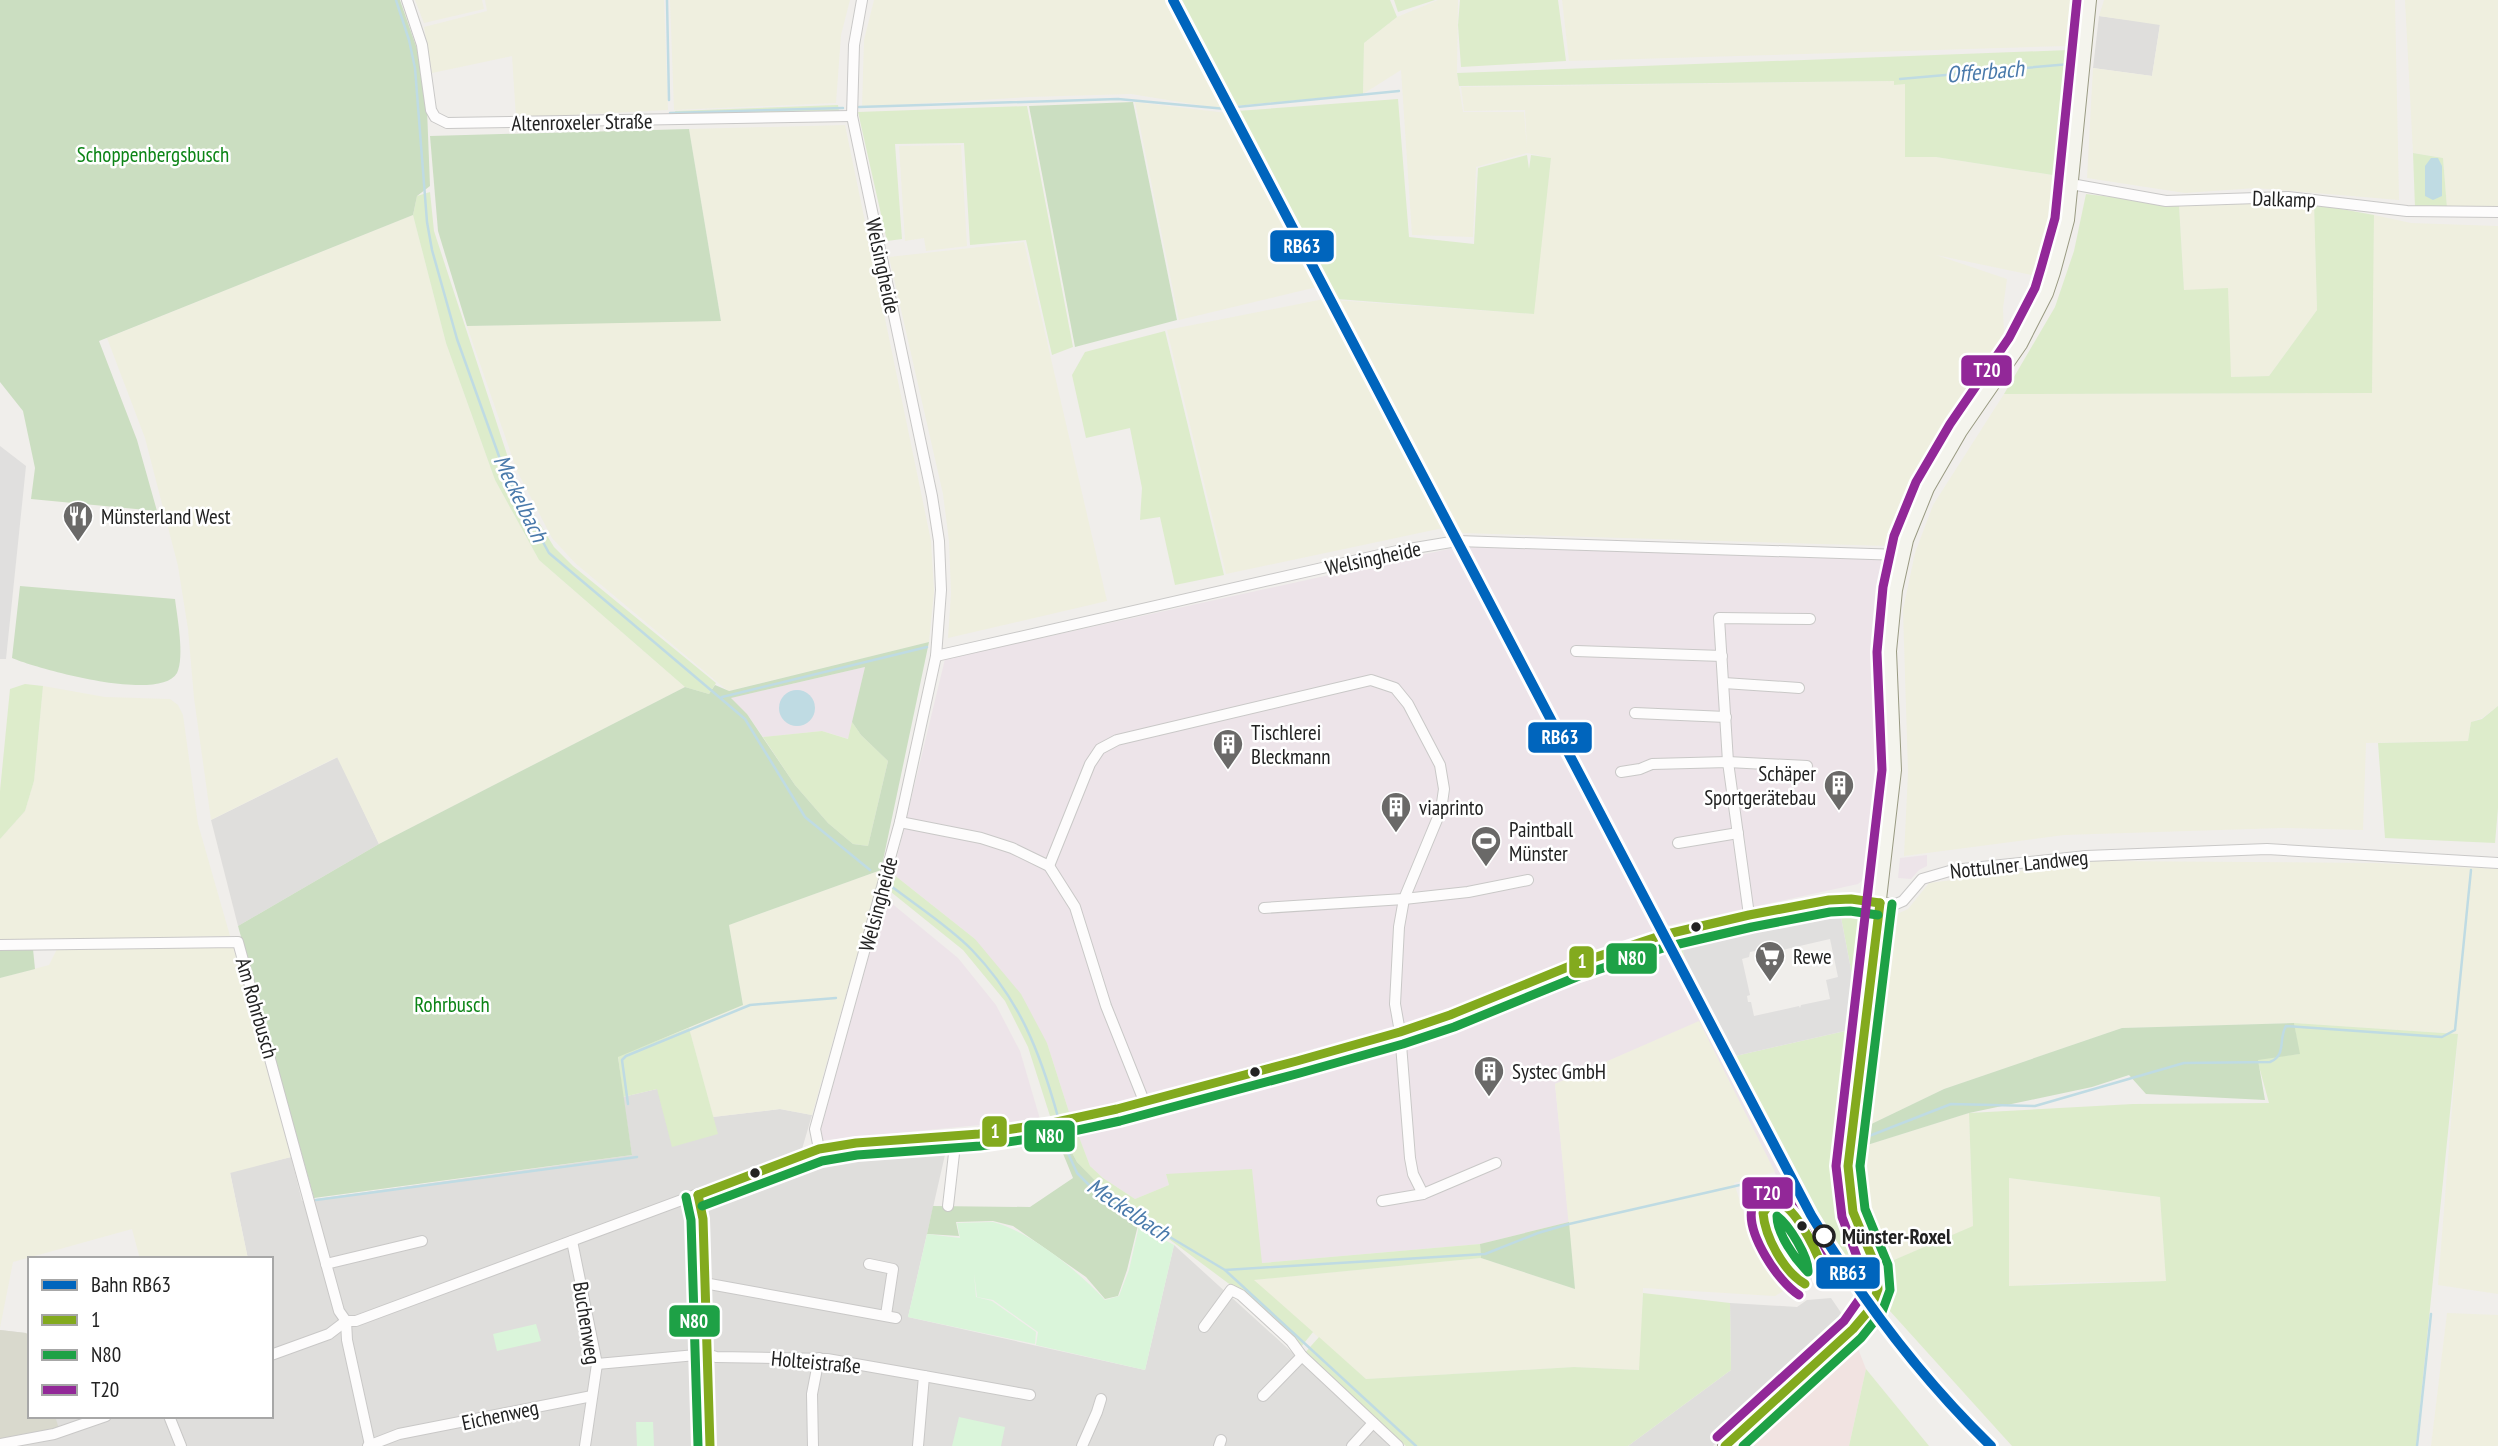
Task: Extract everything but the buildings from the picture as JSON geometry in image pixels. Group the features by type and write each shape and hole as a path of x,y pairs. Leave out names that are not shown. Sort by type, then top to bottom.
{"main road":[{"path":"1725,1446 1853,1329 1875,1299 1878,1276 1853,1212 1848,1167 1894,770 1889,631 1902,555 1916,512 1942,460 2020,344 2046,293 2061,247 2071,184 2089,0"}],"street":[{"name":"Altenroxeler Straße","path":"407,0 422,45 432,110 435,117 447,123 852,116"},
{"name":"Welsingheide","path":"819,1149 815,1129 900,822 936,656 941,590 936,519 852,116 854,45 862,0"},
{"name":"Dalkamp","path":"2071,184 2166,201 2288,197 2416,212 2498,212"},
{"name":"Welsingheide","path":"936,656 1397,551 1457,541 1902,555"},
{"path":"1749,915 1728,762 1719,618 1810,619"},
{"path":"1576,651 1721,656"},
{"path":"1049,866 1090,764 1100,749 1117,740 1371,680 1395,688 1408,704 1440,765 1444,789 1441,810 1404,899 1395,977 1395,1004 1400,1032 1410,1158 1413,1174 1423,1194"},
{"path":"1724,683 1799,688"},
{"path":"1635,713 1726,717"},
{"path":"1621,772 1652,764 1728,762 1807,766"},
{"path":"900,822 981,838 1012,848 1049,866 1075,907 1106,1006 1144,1101"},
{"path":"1678,843 1738,833"},
{"name":"Nottulner Landweg","path":"273,1354 328,1334 346,1321 356,1321 819,1149 856,1143 956,1136 1067,1121 1400,1032 1622,947 1749,915 1829,900 1851,899 1896,904 1903,901 1918,882 1934,874 1973,867 2086,856 2267,849 2498,863"},
{"path":"1264,908 1404,899 1468,892 1528,880"},
{"name":"Am Rohrbusch","path":"0,945 238,942 338,1311 346,1321 347,1340 369,1446"},
{"path":"948,1206 956,1136"},
{"path":"1381,1201 1423,1194 1496,1163"},
{"path":"698,1195 702,1207 710,1446"},
{"path":"326,1264 422,1241"},
{"name":"Buchenweg","path":"572,1241 597,1364 585,1446"},
{"path":"704,1283 891,1317 893,1269 869,1264"},
{"path":"1204,1327 1231,1290 1241,1295 1292,1341 1302,1356 1398,1446"},
{"path":"597,1364 706,1354"},
{"name":"Holteistraße","path":"706,1354 716,1357 819,1358 1030,1395"},
{"path":"1263,1396 1302,1356"},
{"path":"813,1446 812,1394 819,1358"},
{"path":"918,1446 924,1376"},
{"name":"Eichenweg","path":"369,1446 399,1434 592,1396"},
{"path":"1082,1446 1101,1399"},
{"path":"0,1444 54,1434 100,1418"},
{"path":"170,1418 181,1446"},
{"path":"1352,1446 1373,1423"}],"shaded area":[{"path":"1168,0 1180,0 1334,291 1335,300 1461,533 1449,539"},
{"path":"2099,16 2160,24 2152,76 2093,68"},
{"path":"0,446 26,466 6,659 0,659"},
{"path":"1467,545 1881,559 1873,651 1883,770 1871,873 1858,884 1665,926 1687,974 1815,1217 1869,1302 1955,1403 1997,1446 1982,1446 1942,1404 1877,1324 1858,1296 1835,1278 1788,1199 1699,1022 1555,1084 1569,1222 1480,1244 1262,1263 1166,1174 1169,1185 1135,1199 1090,1166 1047,1043 975,939 893,874 945,659"},
{"path":"865,667 849,739 822,731 763,737 747,714 730,698"},
{"path":"338,757 379,844 238,926 211,820"},
{"path":"1927,855 1927,866 1911,879 1898,878 1900,858"},
{"path":"884,897 958,958 996,1005 1020,1051 1040,1119 815,1141"},
{"path":"1839,907 1852,975 1845,1031 1731,1057 1687,974 1681,937 1809,909","holes":["1830,939 1838,977 1826,980 1830,999 1801,1005 1800,1008 1799,1006 1754,1016 1751,1002 1748,1002 1747,996 1750,995 1742,959 1749,957 1750,952 1777,945 1778,951"]},
{"path":"657,1089 717,1134 713,1117 780,1109 812,1115 797,1166 866,1151 947,1146 908,1317 1145,1370 1174,1245 1395,1446 0,1446 0,1330 28,1335 28,1418 273,1418 273,1257 248,1257 230,1172 291,1157 302,1201 632,1155 623,1097"},
{"path":"1831,1298 1844,1317 1844,1323 1713,1446 1628,1446 1731,1370 1730,1303 1797,1307 1807,1300"},
{"path":"0,1330 26,1333 28,1418 56,1418 59,1429 0,1439"},
{"path":"1849,1341 1857,1346 1866,1369 1849,1446 1741,1446"}],"green space":[{"name":"Schoppenbergsbusch","path":"0,0 400,0 417,49 427,109 430,186 417,196 413,215 99,341 137,440 157,511 31,499 35,468 23,411 0,382"},
{"path":"415,0 482,0 484,9 424,23"},
{"path":"485,0 664,0 668,110 516,118 512,56 432,73 424,27 487,11"},
{"path":"670,0 850,0 841,35 836,103 674,110"},
{"path":"874,0 1165,0 1223,109 1131,94 862,107 864,40"},
{"path":"1180,0 1390,0 1397,17 1364,43 1363,94 1235,106"},
{"path":"1394,0 1435,0 1398,12"},
{"path":"1438,0 1458,0 1457,73 1463,112 1524,112 1527,149 1525,110 1464,111 1461,87 1894,81 1905,84 1905,157 1936,157 2059,176 2036,276 1936,255 2007,279 2003,308 2004,338 1948,421 1912,485 1888,546 1461,533 1334,300 1533,314 1551,158 1527,153 1476,167 1473,237 1412,235 1401,70 1363,94 1364,43 1397,17"},
{"path":"1460,0 1558,0 1566,61 1461,67 1458,25"},
{"path":"1562,0 2071,0 2066,46 1569,61"},
{"path":"2104,0 2395,0 2399,200 2256,188 2185,193 2087,178 2093,68 2152,76 2160,25 2099,16"},
{"path":"2405,0 2498,0 2498,208 2447,208 2443,158 2413,153"},
{"path":"2069,50 2059,176 1936,157 1905,157 1905,84 1894,85 1894,81 1459,86 1457,73"},
{"path":"1398,99 1409,237 1474,244 1478,168 1527,155 1529,169 1531,155 1551,158 1534,314 1337,299 1237,111"},
{"path":"1133,102 1177,320 1075,347 1029,106"},
{"path":"1135,102 1227,113 1317,287 1179,320"},
{"path":"838,105 839,111 676,117 675,111"},
{"path":"1027,106 1073,347 1052,355 1026,240 970,245 964,143 895,144 902,239 887,241 858,112"},
{"path":"845,125 931,541 934,591 929,642 728,691 575,563 552,538 517,471 467,326 721,320 689,129"},
{"path":"689,129 721,321 467,326 438,231 430,136"},
{"path":"961,145 967,246 926,251 924,238 905,241 899,146"},
{"path":"2413,153 2443,158 2447,208 2415,208"},
{"path":"430,192 434,231 513,473 532,511 554,547 573,566 716,683 709,694 685,687 539,560 495,480 446,343 413,215 417,196"},
{"path":"2086,194 2179,205 2184,290 2228,288 2231,377 2269,376 2317,310 2314,204 2374,215 2372,393 2004,394 2055,307 2074,251"},
{"path":"2291,202 2314,204 2317,310 2269,376 2231,377 2184,291 2179,205"},
{"path":"413,215 446,343 495,480 539,560 685,687 379,844 337,757 211,820 178,566 145,438 107,338"},
{"path":"2374,215 2411,223 2498,226 2498,706 2482,718 2471,722 2468,741 2366,743 2363,830 2282,828 2064,835 1904,856 1908,772 1903,610 1915,553 1933,505 2004,394 2371,393"},
{"path":"1024,242 1107,601 948,638 951,593 949,541 943,494 889,257"},
{"path":"1324,299 1443,528 1226,574 1167,330"},
{"path":"1165,331 1224,575 1175,585 1160,517 1140,520 1142,488 1130,428 1086,438 1072,375 1085,352"},
{"path":"20,586 175,599 180,647 177,673 166,681 148,685 124,684 71,675 12,658"},
{"name":"Rohrbusch","path":"929,642 881,870 729,925 743,1005 618,1057 632,1155 314,1198 238,926 379,844 685,687 709,694 715,685 729,691","holes":["865,667 852,722 861,735 888,761 868,846 853,844 828,823 795,785 747,714 731,698"]},
{"path":"25,684 43,686 34,781 25,811 0,839 0,791 10,689"},
{"path":"43,686 105,697 170,699 178,705 183,715 198,824 230,936 0,940 0,839 25,811 34,781"},
{"path":"2498,706 2498,808 2495,843 2385,838 2378,743 2468,741 2471,722 2482,719"},
{"path":"852,722 861,735 888,761 868,846 853,844 828,823 795,785 763,737 822,731 848,739"},
{"path":"2097,861 2375,863 2498,869 2498,1294 2438,1285 2458,1034 2294,1023 2122,1028 1944,1089 1861,1129 1895,915 1908,909 1929,883"},
{"path":"881,870 812,1115 780,1109 713,1117 689,1028 743,1005 729,925"},
{"path":"893,874 975,939 1021,994 1047,1043 1069,1112 1050,1116 1028,1047 1005,1001 963,950 886,888"},
{"path":"1839,907 1855,911 1863,926 1836,1182 1842,1221 1867,1276 1867,1289 1872,1291 1869,1302 1815,1217 1731,1057 1845,1031 1852,975"},
{"path":"1681,937 1687,974 1671,940"},
{"path":"233,947 291,1157 230,1173 248,1257 139,1257 132,1229 28,1257 13,1262 0,1328 0,978 49,965 57,949"},
{"path":"33,949 35,969 0,978 0,950"},
{"path":"1699,1021 1775,1172 1734,1183 1748,1226 1787,1289 1775,1296 1643,1288 1640,1370 1574,1367 1366,1379 1253,1280 1481,1258 1575,1289 1555,1084"},
{"path":"2294,1023 2458,1034 2416,1446 2012,1446 1889,1310 1891,1288 1887,1263 1973,1226 1969,1113 2133,1104 2269,1103 2257,1059 2299,1054","holes":["2009,1178 2160,1197 2166,1281 2009,1286"]},
{"path":"2294,1023 2300,1054 2258,1060 2265,1100 2146,1094 2129,1075 2092,1087 1969,1113 1864,1146 1863,1207 1859,1158 1861,1129 1944,1089 2122,1028"},
{"path":"689,1028 718,1134 672,1147 657,1089 623,1097 618,1056"},
{"path":"1969,1113 1973,1227 1887,1263 1863,1207 1864,1146"},
{"path":"1076,1129 1090,1166 1135,1199 1169,1185 1166,1174 1252,1169 1262,1263 1480,1244 1481,1258 1254,1280 1313,1332 1301,1347 1248,1298 1102,1189 1077,1162 1061,1132"},
{"path":"1061,1132 1077,1162 1138,1225 1118,1296 1105,1299 1086,1277 1013,1226 993,1221 956,1222 959,1236 927,1234 933,1206 1030,1207 1073,1178 1055,1134"},
{"path":"2008,1178 2160,1197 2166,1281 2054,1283 2009,1287"},
{"path":"993,1222 1038,1243 1105,1300 1119,1296 1129,1270 1139,1226 1174,1245 1145,1370 1036,1345 1038,1332 993,1300 977,1297 974,1273 976,1297 992,1301 1036,1332 1035,1344 908,1317 927,1234 960,1238 957,1223"},
{"path":"1569,1222 1575,1289 1481,1258 1480,1244"},
{"path":"1643,1293 1730,1303 1731,1370 1628,1446 1406,1446 1303,1355 1319,1337 1366,1379 1574,1367 1639,1370"},
{"path":"2447,1313 2498,1315 2498,1446 2431,1446"},
{"path":"536,1324 541,1341 497,1351 493,1334"},
{"path":"1866,1369 1929,1446 1849,1446"},
{"path":"959,1417 1005,1427 1001,1446 952,1446"},
{"path":"636,1422 653,1422 654,1446 637,1446"}],"water":[{"path":"2431,158 2438,158 2442,166 2442,196 2433,200 2425,196 2425,166"},
{"path":"797,690 810,695 815,708 810,721 797,726 784,721 779,708 784,695"}],"waterway":[{"name":"Meckelbach","path":"396,0 415,68 427,222 432,250 457,339 505,473 549,553 745,719 805,817 870,870"},
{"path":"667,0 669,100"},
{"name":"Offerbach","path":"2072,51 2077,0"},
{"name":"Offerbach","path":"1900,79 2070,64"},
{"path":"1237,107 1399,91"},
{"path":"859,107 1118,99 1226,109"},
{"path":"670,113 843,108"},
{"path":"722,697 927,647"},
{"path":"1864,1138 1951,1104 2035,1106 2184,1063 2270,1062 2279,1055 2286,1026 2442,1037 2455,1030 2471,870"},
{"name":"Meckelbach","path":"891,886 963,941 1003,988 1036,1049 1058,1117"},
{"path":"628,1104 622,1060 626,1056 750,1005 836,998"},
{"name":"Meckelbach","path":"1060,1123 1077,1173 1098,1194 1225,1270 1416,1446"},
{"path":"316,1200 637,1157"},
{"path":"1225,1270 1485,1254 1569,1224 1753,1182 1759,1189 1775,1186"},
{"path":"2417,1446 2431,1314"}],"rail line":[{"name":"RB63","path":"1173,0 1811,1215 1851,1277 1916,1365 1991,1446"}],"transit line":[{"name":"T20","path":"1717,1437 1844,1321 1863,1294 1865,1278 1842,1217 1836,1166 1882,770 1877,652 1883,587 1894,536 1916,482 1950,424 2009,338 2035,288 2055,218 2077,0"},
{"name":"1","path":"698,1195 819,1149 856,1143 979,1134 1052,1123 1117,1109 1297,1061 1450,1015 1575,964 1663,935 1829,900 1851,899 1880,903"},
{"name":"1","path":"1725,1446 1853,1329 1871,1308 1878,1289 1876,1267 1853,1212 1848,1166 1880,903"},
{"name":"N80","path":"1743,1446 1861,1338 1882,1312 1890,1290 1888,1265 1865,1209 1860,1166 1892,904"},
{"name":"N80","path":"702,1206 822,1161 857,1155 980,1146 1055,1135 1120,1121 1300,1073 1454,1027 1579,976 1666,947 1830,912 1850,911 1878,915"},
{"name":"T20","path":"1799,1295 1773,1268 1754,1230 1752,1208 1767,1193 1784,1192 1796,1199 1805,1209 1833,1263 1831,1282"},
{"name":"1","path":"698,1195 703,1219 710,1446"},
{"name":"N80","path":"686,1197 691,1220 698,1446"},
{"name":"1","path":"1805,1284 1783,1263 1767,1233 1763,1213 1771,1204 1779,1203 1787,1208 1802,1226 1822,1267 1819,1279"},
{"name":"N80","path":"1777,1216 1797,1242 1808,1272 1788,1246 1780,1231 1777,1216"}],"place":[{"name":"Münsterland West","path":"78,543"},
{"name":"Tischlerei Bleckmann","path":"1228,771"},
{"name":"Schäper Sportgerätebau","path":"1839,812"},
{"name":"viaprinto","path":"1396,834"},
{"name":"Paintball Münster","path":"1486,868"},
{"name":"Rewe","path":"1770,983"},
{"name":"Systec GmbH","path":"1489,1098"},
{"name":"Münster-Roxel","path":"1824,1236"}]}
